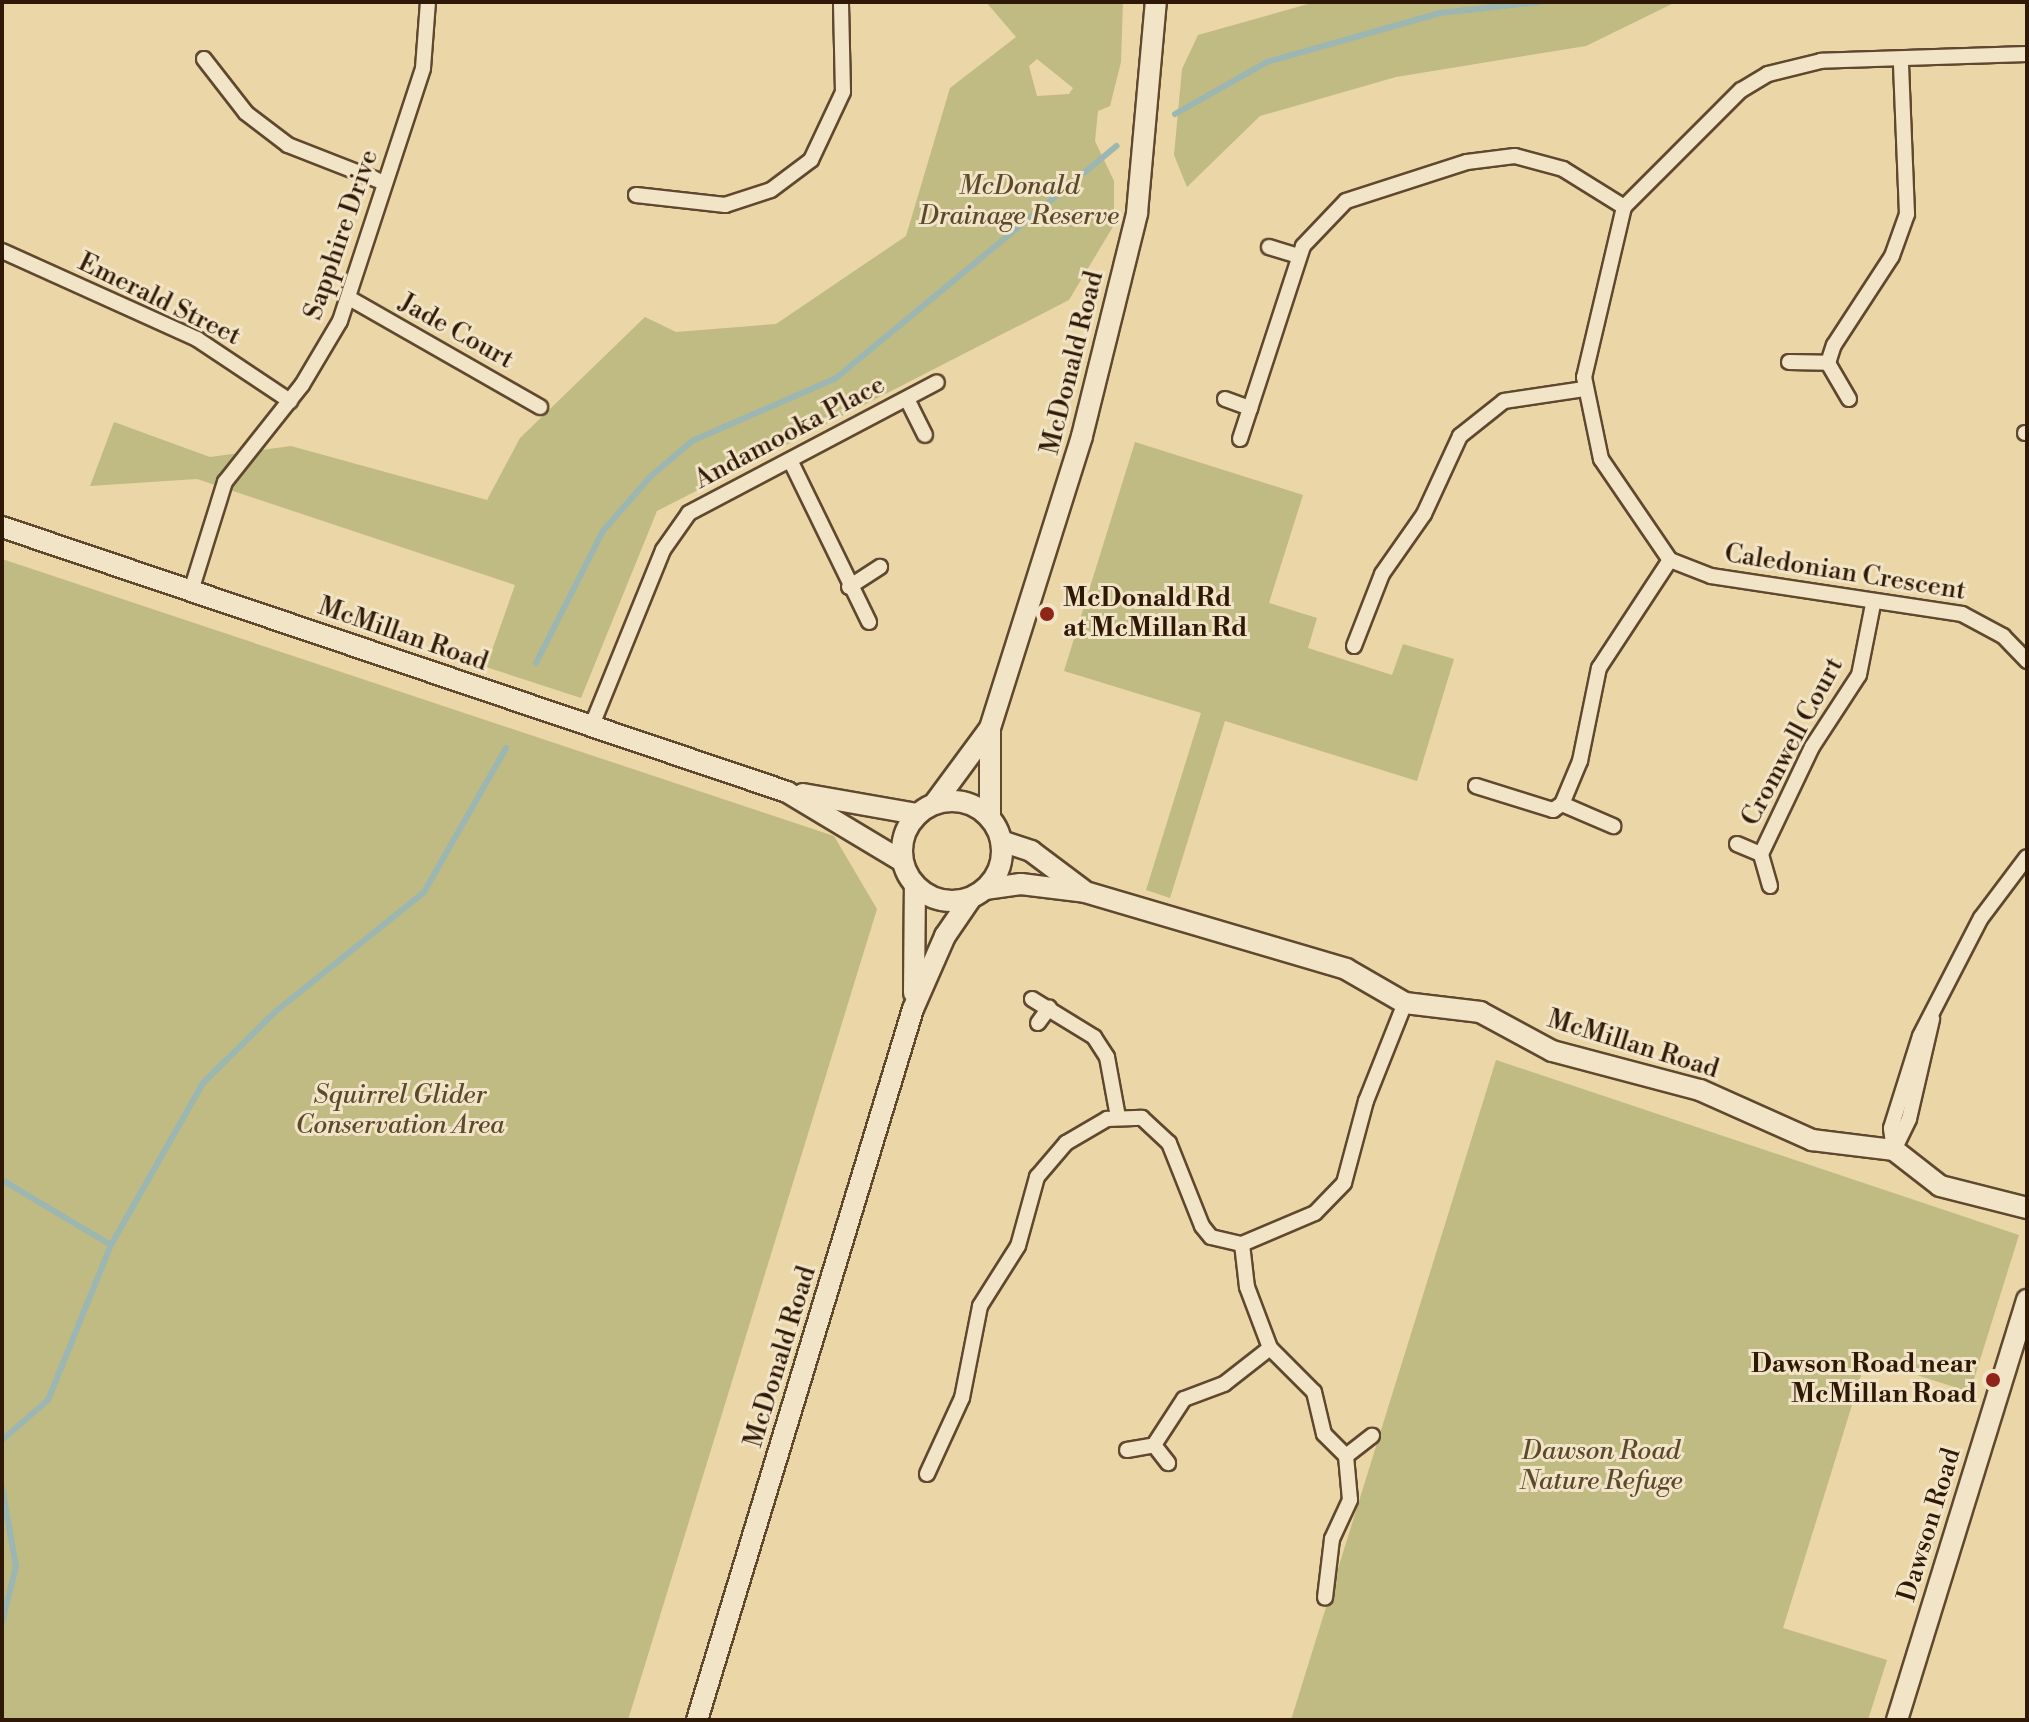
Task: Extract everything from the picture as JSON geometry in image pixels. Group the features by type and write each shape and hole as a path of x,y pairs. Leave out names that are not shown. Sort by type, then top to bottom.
{"street":[{"name":"Sapphire Drive","path":"191,591 225,482 325,353 349,298 423,68 428,2"},
{"path":"636,195 725,205 771,190 811,160 843,92 841,2"},
{"name":"McDonald Road","path":"990,818 990,728 1082,436 1143,172 1156,2"},
{"path":"1476,786 1553,810 1562,804 1580,761 1599,668 1670,560 1601,459 1584,389 1588,336 1624,207 1718,107 1768,74 1821,61 1901,62 2027,54"},
{"path":"204,59 264,129 385,183"},
{"path":"1828,363 1846,322 1892,256 1907,214 1901,62"},
{"path":"1240,439 1299,256 1316,226 1346,201 1492,157 1563,169 1624,207"},
{"path":"1269,247 1299,256"},
{"name":"Emerald Street","path":"2,251 197,339 290,401"},
{"name":"Jade Court","path":"349,298 540,407"},
{"path":"1789,362 1828,363"},
{"path":"1828,363 1849,399"},
{"name":"Andamooka Place","path":"592,725 670,536 701,505 791,462 937,382"},
{"path":"1354,646 1382,574 1424,514 1460,436 1504,401 1584,389"},
{"name":"Andamooka Place","path":"907,399 925,435"},
{"path":"1225,399 1250,408"},
{"path":"791,462 849,587 869,622"},
{"name":"McMillan Road","path":"2,527 787,792 926,809"},
{"name":"Caledonian Crescent","path":"1670,560 1711,576 1789,583 1873,604 1962,614 2003,636 2027,661"},
{"path":"849,587 880,567"},
{"name":"Cromwell Court","path":"1770,886 1761,854 1812,747 1859,675 1873,604"},
{"name":"McDonald Road","path":"926,809 990,728"},
{"name":"McMillan Road","path":"787,792 902,861"},
{"path":"964,803 990,818 1001,841 996,875 978,893 941,900 915,885 902,861 926,809 964,803"},
{"path":"1562,804 1613,826"},
{"name":"McMillan Road","path":"1001,841 1031,851 1085,892"},
{"name":"Cromwell Court","path":"1737,844 1761,854"},
{"path":"2027,857 1981,918 1933,1018 1914,1104 1894,1150 1940,1186 2027,1208"},
{"name":"McMillan Road","path":"978,893 1021,884 1085,892 1346,969 1405,1003 1480,1012 1552,1051 1700,1090 1812,1140 1894,1150"},
{"name":"McDonald Road","path":"913,1009 915,885"},
{"name":"McDonald Road","path":"697,1720 913,1009 978,893"},
{"path":"1032,999 1080,1024 1107,1057 1118,1117"},
{"path":"927,1474 962,1398 980,1306 1018,1246 1037,1177 1066,1143 1118,1117 1159,1128 1202,1226 1211,1237 1242,1244 1315,1213 1344,1183 1366,1101 1405,1003"},
{"path":"1038,1023 1049,1008"},
{"path":"1242,1244 1247,1287 1270,1348 1314,1392 1324,1434 1346,1456 1350,1500 1332,1539 1325,1598"},
{"name":"Dawson Road","path":"1897,1720 2027,1300"},
{"path":"1127,1450 1154,1445 1184,1399 1224,1384 1270,1348"},
{"path":"1346,1456 1372,1436"},
{"path":"1154,1445 1168,1463"}],"green space":[{"name":"McDonald Drainage Reserve","path":"986,2 1123,2 1121,62 1110,106 1098,111 1095,141 1114,181 1114,225 1069,300 657,511 581,698 486,667 515,585 197,479 90,486 114,422 210,457 291,446 487,500 520,438 645,317 676,332 776,324 906,236 950,88 1016,37","holes":["1037,59 1073,88 1069,94 1037,96 1029,66"]},
{"name":"McDonald Drainage Reserve","path":"1315,2 1676,2 1586,46 1396,77 1260,116 1187,187 1174,155 1182,69 1198,35"},
{"path":"1135,442 1303,495 1269,603 1317,618 1308,648 1392,675 1403,644 1454,659 1417,781 1225,721 1170,898 1146,890 1201,713 1064,671"},
{"name":"Squirrel Glider Conservation Area","path":"2,559 834,836 877,909 628,1720 2,1720"},
{"name":"Dawson Road Nature Refuge","path":"1496,1060 2019,1235 1970,1392 1866,1359 1783,1628 1887,1660 1868,1720 1291,1720"}],"waterway":[{"path":"1175,114 1267,62 1440,13 1540,2"},
{"path":"536,663 603,531 650,477 692,441 836,378 1116,146"},
{"path":"2,1440 48,1400 111,1245 203,1083 275,1012 424,892 506,748"},
{"path":"2,1180 111,1245"},
{"path":"2,1487 16,1566 2,1623"}],"place":[{"name":"McDonald Rd at McMillan Rd","path":"1047,614"},
{"name":"Dawson Road near McMillan Road","path":"1993,1380"}]}
